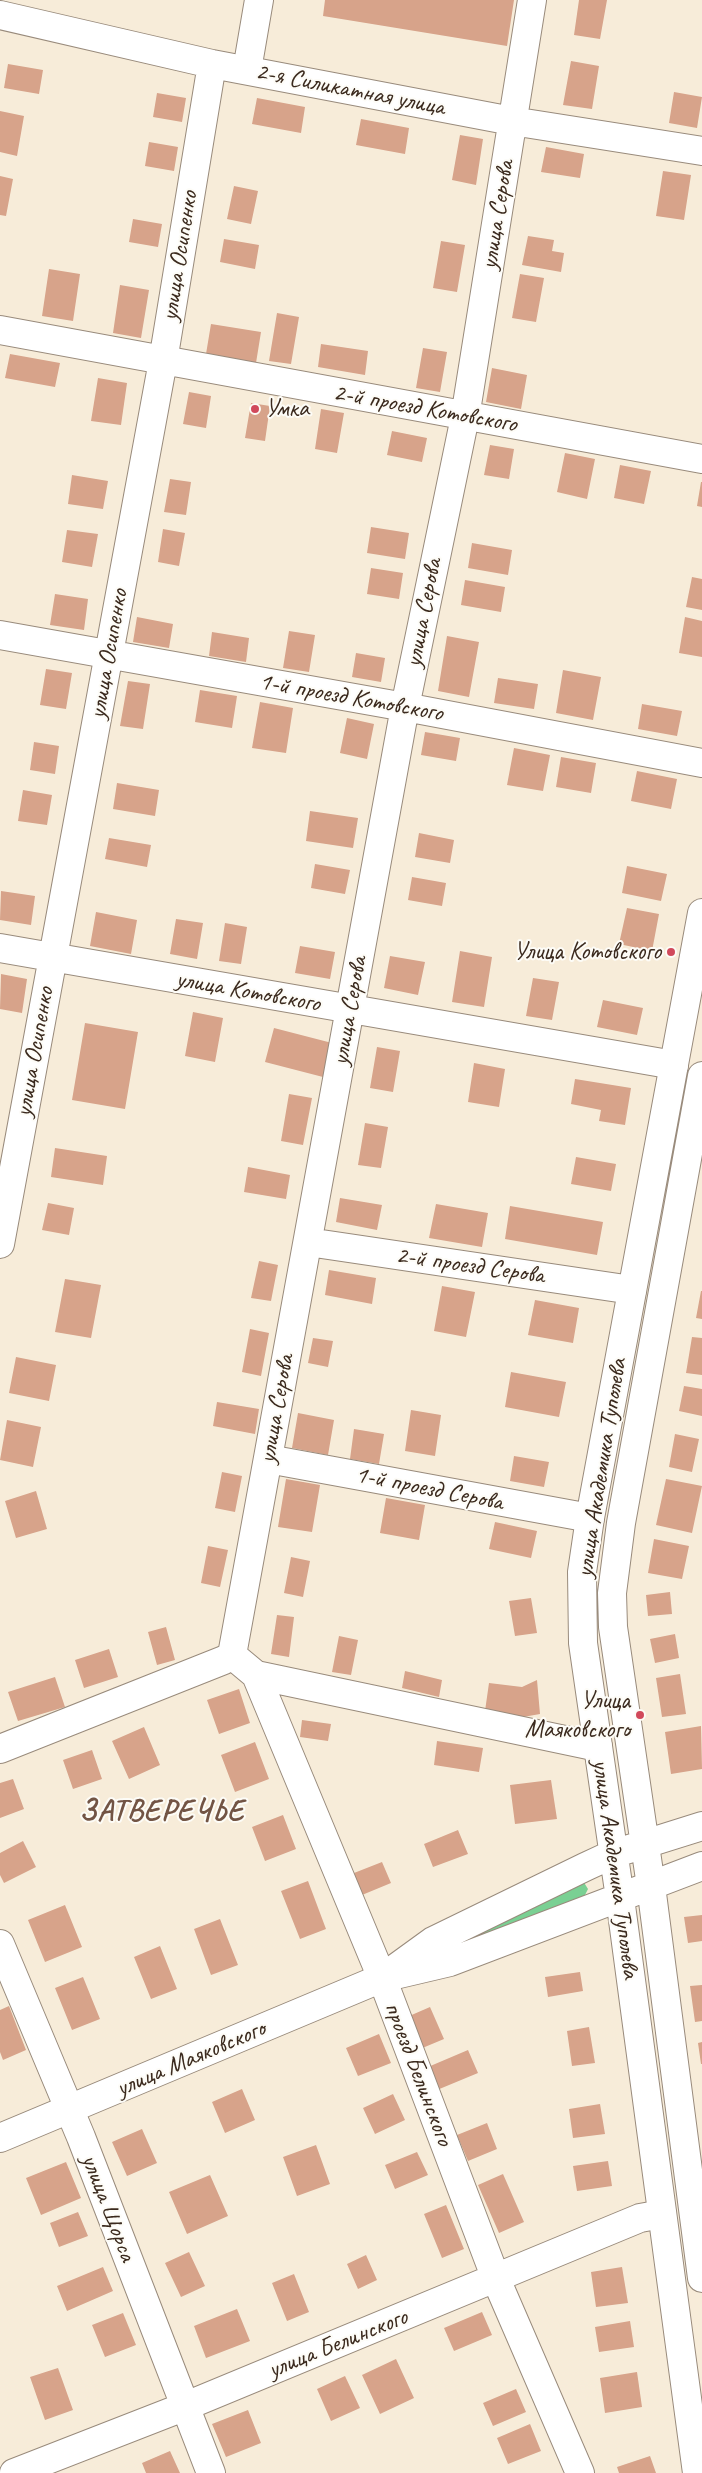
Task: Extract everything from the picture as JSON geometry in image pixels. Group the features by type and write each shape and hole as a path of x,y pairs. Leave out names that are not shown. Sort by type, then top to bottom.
{"street":[{"path":"247,70 259,0"},
{"name":"улица Серова","path":"232,1655 405,707 465,417 532,0"},
{"name":"2-я Силикатная улица","path":"0,16 212,64 512,121 702,151"},
{"name":"улица Осипенко","path":"0,1244 163,361 212,64"},
{"name":"2-й проезд Котовского","path":"0,330 465,417 702,459"},
{"name":"1-й проезд Котовского","path":"0,635 109,656 405,707 702,763"},
{"name":"улица Академика Туполева","path":"698,2467 582,1624 582,1572 590,1518 702,913"},
{"name":"улица Котовского","path":"0,948 674,1065"},
{"name":"улица Академика Туполева","path":"702,1076 620,1523 612,1592 613,1627 697,2198 702,2278"},
{"name":"2-й проезд Серова","path":"308,1242 632,1290"},
{"name":"1-й проезд Серова","path":"268,1459 590,1518"},
{"path":"0,1749 47,1732 224,1660 232,1655"},
{"name":"проезд Белинского","path":"232,1655 256,1675 382,1978 496,2279 580,2473"},
{"name":"проезд Белинского","path":"256,1675 598,1747"},
{"name":"улица Маяковского","path":"382,1978 433,1941 613,1854 702,1826"},
{"name":"улица Маяковского","path":"0,2138 382,1978 450,1962 702,1866"},
{"name":"улица Щорса","path":"0,1944 70,2110 211,2473"},
{"name":"улица Белинского","path":"14,2473 186,2406 640,2218 662,2214"}],"green space":[{"path":"583,1881 588,1889 584,1897 450,1948"}],"building":[{"path":"325,0 514,0 507,46 323,16"},
{"path":"579,0 607,0 600,39 574,35"},
{"path":"571,61 599,66 592,109 563,105"},
{"path":"8,64 43,70 39,94 4,88"},
{"path":"674,92 702,97 697,128 669,123"},
{"path":"157,93 186,98 182,122 153,117"},
{"path":"257,98 305,107 301,133 252,124"},
{"path":"0,111 24,116 17,156 0,152"},
{"path":"361,119 409,128 405,154 356,145"},
{"path":"460,135 483,139 476,185 452,180"},
{"path":"149,142 178,147 174,171 145,166"},
{"path":"546,147 584,154 580,178 541,172"},
{"path":"663,171 691,175 684,220 656,216"},
{"path":"0,176 13,179 6,216 0,215"},
{"path":"234,186 258,191 251,224 227,219"},
{"path":"133,219 162,224 158,247 129,242"},
{"path":"528,236 554,240 552,251 564,253 561,272 522,265"},
{"path":"224,239 259,245 255,269 220,262"},
{"path":"441,241 465,245 457,292 433,288"},
{"path":"49,269 80,274 73,321 42,316"},
{"path":"520,274 544,278 536,322 512,318"},
{"path":"120,285 149,290 141,338 113,333"},
{"path":"277,313 299,317 291,364 269,361"},
{"path":"211,324 261,332 256,363 206,354"},
{"path":"321,344 368,351 365,375 318,367"},
{"path":"423,348 447,352 440,392 416,388"},
{"path":"10,354 60,363 55,387 5,378"},
{"path":"492,368 527,375 521,409 486,402"},
{"path":"98,378 127,383 121,425 91,421"},
{"path":"189,392 211,396 206,428 183,424"},
{"path":"251,403 270,406 265,441 245,438"},
{"path":"321,409 344,413 337,453 315,449"},
{"path":"392,431 427,438 422,462 387,455"},
{"path":"490,445 514,449 509,479 484,475"},
{"path":"565,453 595,459 587,499 557,492"},
{"path":"620,465 651,471 644,504 614,498"},
{"path":"72,475 108,481 103,509 68,504"},
{"path":"170,479 191,482 186,515 164,512"},
{"path":"702,482 702,507 697,506"},
{"path":"371,527 409,533 405,559 367,553"},
{"path":"163,529 185,533 179,566 158,562"},
{"path":"67,530 98,534 92,567 62,562"},
{"path":"472,543 512,550 508,575 468,568"},
{"path":"371,568 403,573 399,599 367,594"},
{"path":"692,577 702,579 702,610 686,607"},
{"path":"465,580 505,587 501,612 461,605"},
{"path":"55,594 88,599 84,630 50,625"},
{"path":"137,617 173,624 169,648 133,642"},
{"path":"685,617 702,621 702,657 679,653"},
{"path":"289,631 315,635 309,672 283,668"},
{"path":"212,632 249,638 246,662 209,656"},
{"path":"447,636 479,642 469,697 438,691"},
{"path":"356,653 385,658 381,682 352,677"},
{"path":"46,669 72,673 66,709 40,705"},
{"path":"563,670 601,677 593,720 556,713"},
{"path":"498,678 538,684 534,709 494,703"},
{"path":"128,681 150,684 143,729 120,726"},
{"path":"200,690 237,696 232,728 195,722"},
{"path":"260,702 293,708 286,753 252,748"},
{"path":"642,704 682,711 677,736 638,729"},
{"path":"347,718 374,724 367,759 340,753"},
{"path":"425,732 460,738 456,761 421,755"},
{"path":"34,742 59,746 55,774 30,770"},
{"path":"514,748 550,755 543,791 507,785"},
{"path":"561,757 596,763 591,793 556,787"},
{"path":"637,771 677,779 671,809 631,801"},
{"path":"117,783 159,790 155,816 113,809"},
{"path":"23,790 52,795 47,825 18,821"},
{"path":"310,811 358,818 353,848 306,841"},
{"path":"419,833 454,840 450,863 415,857"},
{"path":"109,838 151,845 147,867 105,859"},
{"path":"315,864 350,870 345,894 311,888"},
{"path":"627,866 667,874 661,901 622,893"},
{"path":"412,877 446,883 442,906 408,900"},
{"path":"1,891 35,896 31,925 0,920"},
{"path":"627,908 659,914 652,951 619,944"},
{"path":"96,912 137,920 131,954 90,946"},
{"path":"176,919 203,923 197,959 170,954"},
{"path":"225,923 247,927 241,964 219,961"},
{"path":"300,946 335,952 330,979 295,973"},
{"path":"460,951 492,957 484,1007 452,1002"},
{"path":"390,956 425,962 418,995 384,988"},
{"path":"1,974 27,979 22,1013 0,1009"},
{"path":"533,978 559,982 552,1020 526,1016"},
{"path":"603,1000 643,1008 637,1035 597,1027"},
{"path":"193,1012 223,1018 215,1062 185,1056"},
{"path":"85,1023 138,1032 125,1109 72,1100"},
{"path":"274,1028 332,1043 323,1077 265,1062"},
{"path":"377,1047 400,1051 393,1092 370,1088"},
{"path":"474,1063 505,1069 499,1107 468,1102"},
{"path":"575,1079 631,1088 625,1125 599,1121 601,1110 571,1104"},
{"path":"289,1094 312,1098 303,1145 281,1141"},
{"path":"365,1123 388,1127 381,1168 358,1165"},
{"path":"55,1148 107,1156 103,1185 51,1177"},
{"path":"576,1157 616,1164 611,1191 571,1184"},
{"path":"248,1167 290,1175 286,1199 244,1192"},
{"path":"340,1198 382,1205 377,1230 336,1222"},
{"path":"48,1203 74,1208 69,1235 42,1230"},
{"path":"436,1204 488,1213 482,1247 429,1238"},
{"path":"510,1206 603,1222 597,1255 505,1239"},
{"path":"259,1261 278,1265 271,1301 251,1298"},
{"path":"329,1270 376,1278 372,1304 325,1295"},
{"path":"65,1279 101,1285 91,1338 55,1332"},
{"path":"442,1286 475,1292 466,1337 434,1331"},
{"path":"702,1291 702,1319 696,1318"},
{"path":"535,1300 579,1308 573,1343 528,1335"},
{"path":"250,1329 269,1333 261,1376 242,1372"},
{"path":"692,1337 702,1338 702,1375 686,1373"},
{"path":"313,1338 333,1341 328,1367 308,1363"},
{"path":"16,1357 56,1365 49,1401 9,1393"},
{"path":"511,1372 566,1382 559,1417 505,1407"},
{"path":"684,1386 702,1389 702,1416 679,1411"},
{"path":"217,1402 259,1409 255,1434 213,1426"},
{"path":"411,1410 441,1415 435,1456 405,1451"},
{"path":"298,1413 334,1420 328,1455 292,1448"},
{"path":"7,1420 41,1427 33,1467 0,1460"},
{"path":"354,1429 384,1434 379,1464 350,1459"},
{"path":"675,1434 699,1439 692,1472 669,1467"},
{"path":"514,1456 549,1462 544,1487 510,1481"},
{"path":"222,1472 242,1476 235,1512 215,1508"},
{"path":"286,1479 320,1485 312,1532 278,1527"},
{"path":"666,1479 702,1486 692,1533 656,1525"},
{"path":"36,1491 47,1529 16,1538 5,1501"},
{"path":"386,1498 425,1505 419,1540 380,1533"},
{"path":"495,1522 537,1531 531,1558 489,1549"},
{"path":"654,1539 689,1546 682,1579 648,1573"},
{"path":"208,1546 228,1550 220,1587 201,1583"},
{"path":"291,1557 310,1561 303,1597 284,1593"},
{"path":"670,1592 672,1614 648,1616 646,1595"},
{"path":"531,1598 537,1633 515,1636 509,1601"},
{"path":"277,1615 294,1617 289,1657 271,1654"},
{"path":"166,1627 175,1660 157,1665 148,1632"},
{"path":"675,1634 679,1658 655,1663 650,1639"},
{"path":"339,1636 358,1640 351,1675 332,1672"},
{"path":"109,1649 118,1677 84,1688 75,1660"},
{"path":"405,1671 442,1680 439,1697 402,1688"},
{"path":"680,1674 686,1714 662,1717 656,1678"},
{"path":"55,1677 65,1707 18,1721 8,1692"},
{"path":"537,1680 540,1714 523,1717 485,1711 489,1683 522,1687"},
{"path":"239,1689 250,1723 219,1734 207,1700"},
{"path":"302,1720 331,1724 328,1741 300,1737"},
{"path":"701,1726 702,1769 671,1774 665,1732"},
{"path":"144,1727 160,1765 129,1779 112,1741"},
{"path":"437,1741 483,1748 479,1772 434,1765"},
{"path":"255,1742 269,1779 235,1792 221,1755"},
{"path":"92,1750 102,1779 73,1789 63,1760"},
{"path":"13,1779 24,1809 0,1818 0,1783"},
{"path":"551,1780 557,1819 515,1824 510,1785"},
{"path":"283,1815 296,1849 265,1861 252,1827"},
{"path":"458,1830 468,1854 433,1867 424,1844"},
{"path":"23,1841 36,1867 4,1883 0,1875 0,1853"},
{"path":"382,1862 391,1883 362,1895 354,1873"},
{"path":"308,1881 326,1929 300,1939 281,1891"},
{"path":"65,1905 82,1947 45,1962 28,1920"},
{"path":"702,1915 702,1941 688,1943 684,1917"},
{"path":"220,1919 238,1965 211,1975 194,1929"},
{"path":"160,1946 177,1989 151,1999 134,1957"},
{"path":"580,1972 583,1991 548,1997 545,1977"},
{"path":"83,1977 100,2019 72,2030 55,1988"},
{"path":"702,1985 702,2021 695,2022 690,1986"},
{"path":"9,2006 26,2050 3,2060 0,2052 0,2010"},
{"path":"430,2007 444,2039 420,2049 407,2017"},
{"path":"589,2027 595,2063 572,2066 567,2031"},
{"path":"379,2034 391,2063 358,2076 346,2048"},
{"path":"702,2042 702,2064 701,2064 698,2043"},
{"path":"468,2050 478,2073 437,2090 428,2067"},
{"path":"242,2089 255,2120 225,2133 212,2102"},
{"path":"393,2094 405,2120 375,2134 363,2108"},
{"path":"600,2104 605,2134 573,2138 569,2109"},
{"path":"487,2123 497,2149 468,2161 457,2135"},
{"path":"142,2129 157,2163 127,2176 112,2142"},
{"path":"316,2145 330,2184 297,2196 283,2157"},
{"path":"417,2152 428,2175 395,2189 385,2165"},
{"path":"608,2161 612,2186 577,2191 573,2166"},
{"path":"66,2162 81,2198 41,2215 26,2178"},
{"path":"503,2174 524,2222 499,2233 478,2185"},
{"path":"210,2175 228,2216 187,2234 169,2192"},
{"path":"446,2205 464,2249 442,2258 424,2214"},
{"path":"78,2212 88,2236 59,2247 50,2223"},
{"path":"189,2252 205,2286 181,2297 165,2263"},
{"path":"366,2255 377,2280 358,2289 347,2264"},
{"path":"103,2267 113,2291 67,2311 57,2286"},
{"path":"622,2267 628,2303 596,2307 591,2272"},
{"path":"294,2274 309,2312 287,2321 272,2283"},
{"path":"237,2309 250,2341 206,2358 194,2326"},
{"path":"482,2312 492,2335 454,2351 444,2328"},
{"path":"123,2313 136,2345 105,2357 92,2325"},
{"path":"630,2321 634,2347 599,2352 595,2327"},
{"path":"396,2359 414,2398 380,2414 362,2375"},
{"path":"58,2368 73,2410 45,2420 30,2377"},
{"path":"637,2372 642,2407 605,2413 600,2378"},
{"path":"345,2376 360,2408 331,2421 317,2389"},
{"path":"516,2389 526,2412 493,2426 483,2403"},
{"path":"248,2410 261,2443 226,2457 212,2424"},
{"path":"530,2424 541,2451 508,2464 497,2438"},
{"path":"170,2451 180,2473 146,2473 142,2463"},
{"path":"650,2456 656,2473 619,2473 617,2467"}],"place":[{"name":"Умка","path":"255,409"},
{"name":"Улица Котовского","path":"671,952"},
{"name":"Улица Маяковского","path":"640,1715"}],"district":[{"name":"ЗАТВЕРЕЧЬЕ","path":"162,1812"}]}
